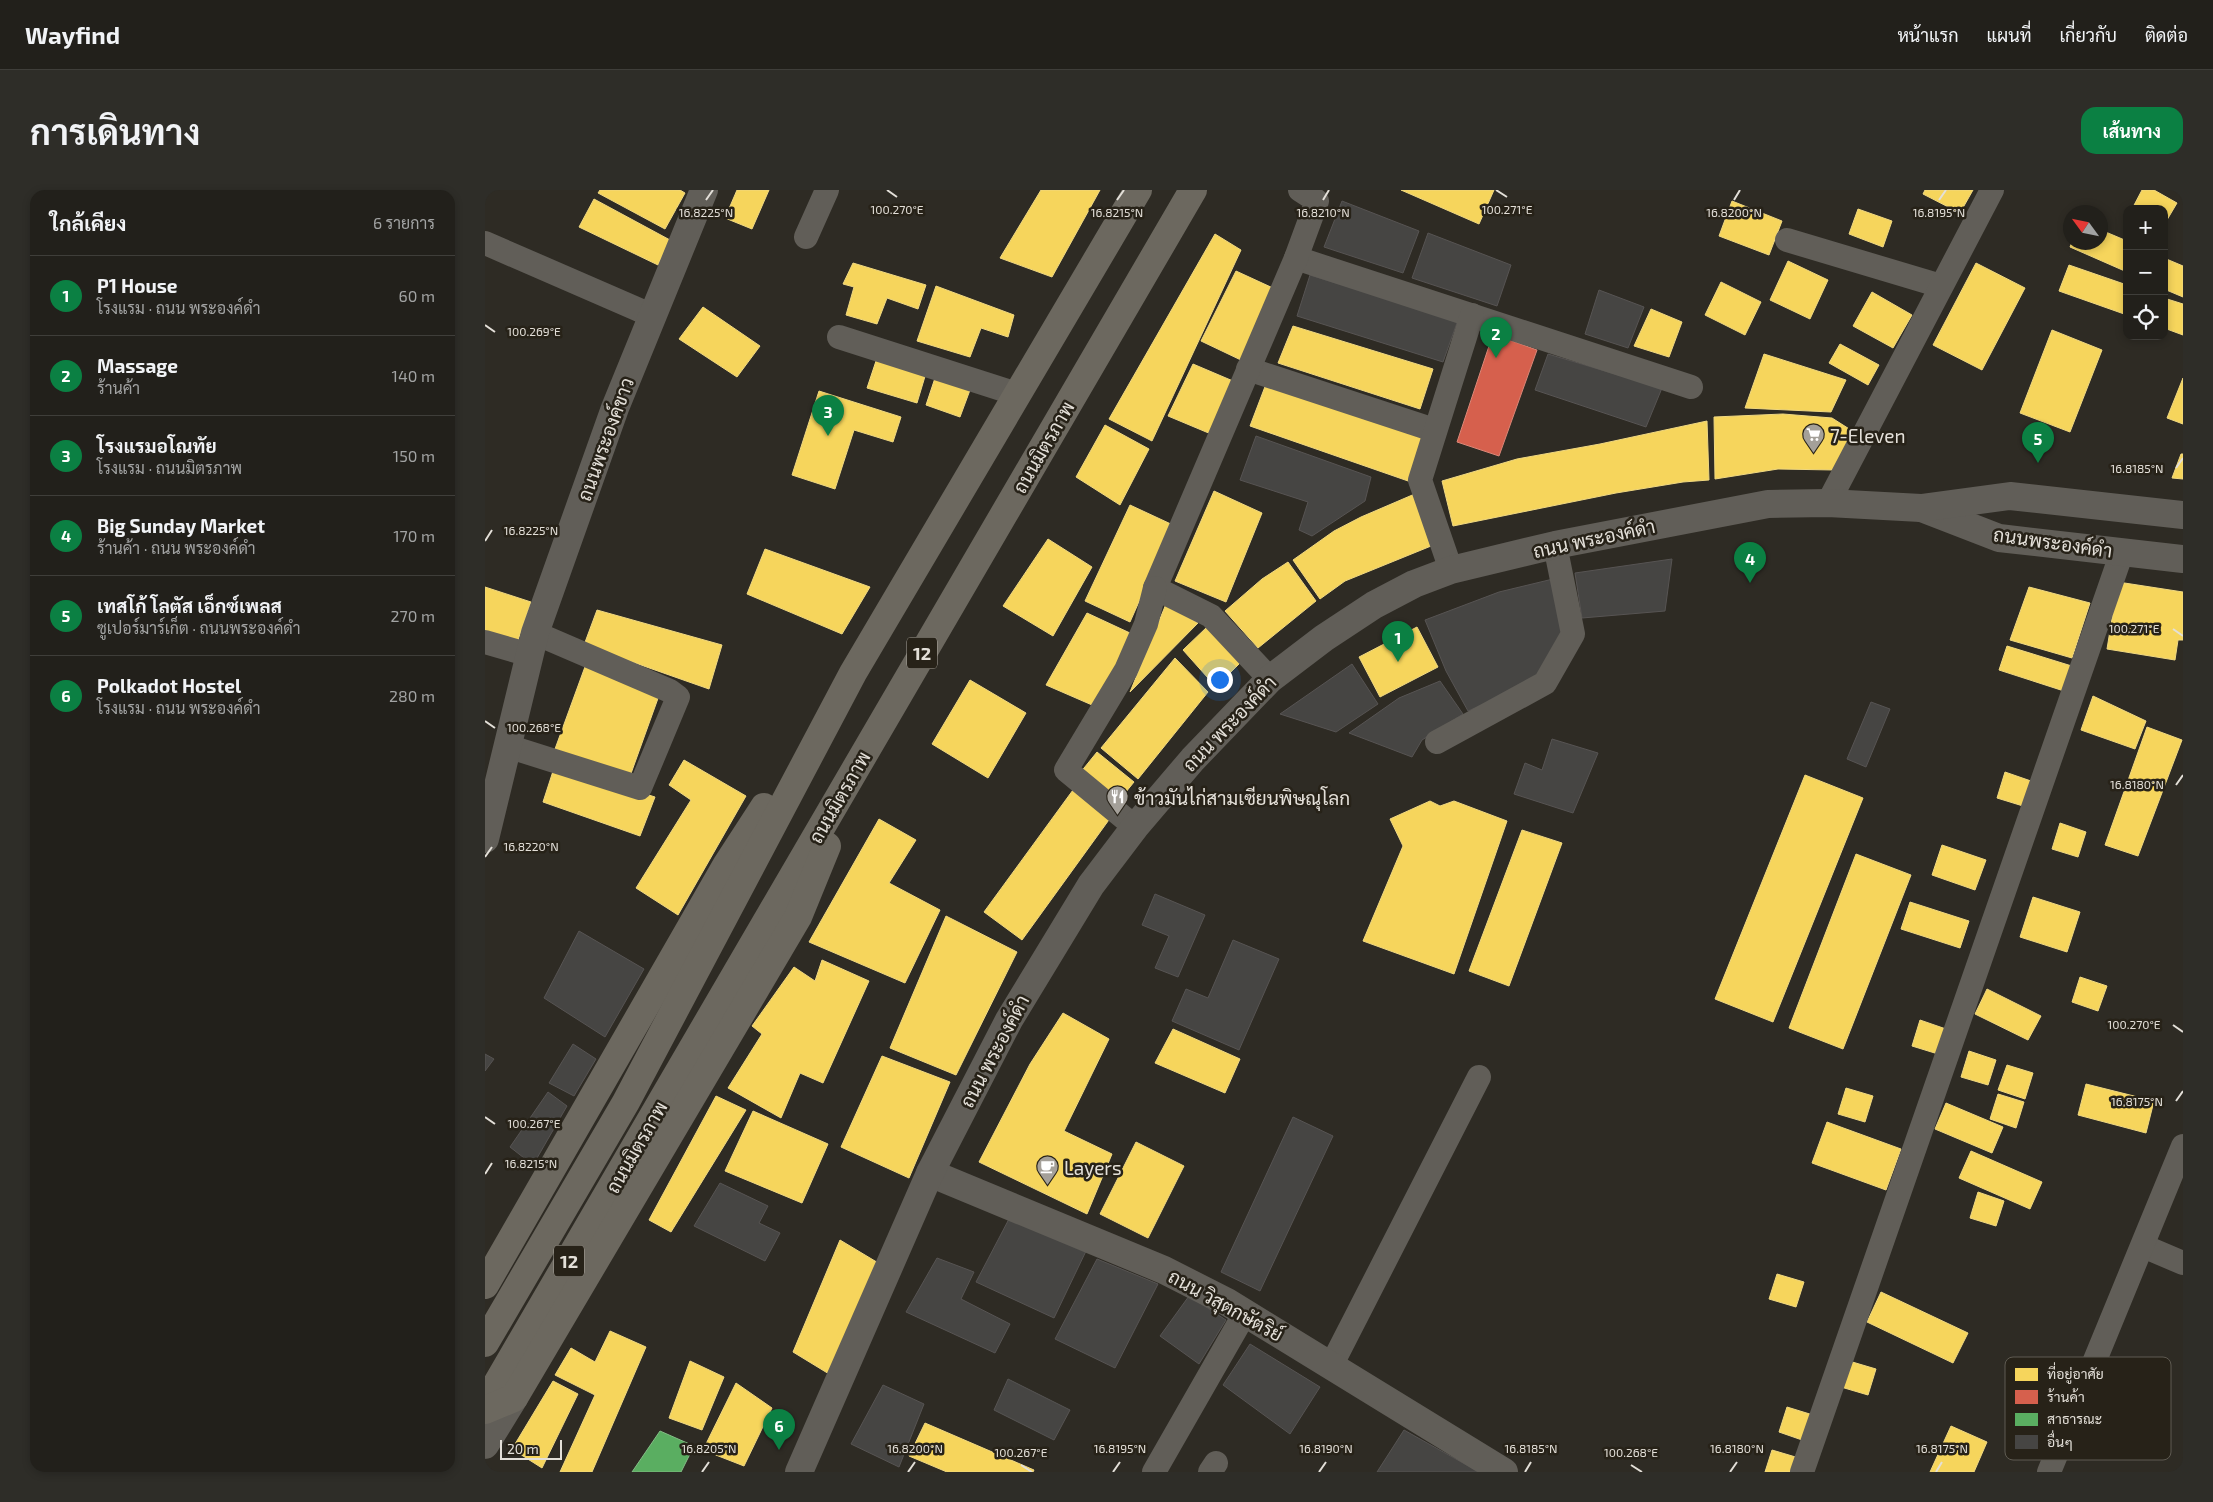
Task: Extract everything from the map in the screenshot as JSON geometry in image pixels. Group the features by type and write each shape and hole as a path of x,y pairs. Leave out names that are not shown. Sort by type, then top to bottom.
{"main road":[{"name":"ถนนมิตรภาพ","path":"485,1343 626,1102 853,673 1138,190"},
{"name":"ถนนมิตรภาพ","path":"485,1404 1193,190"},
{"path":"485,1285 727,864 853,673"},
{"path":"485,1410 513,1398 797,917 866,750"}],"street":[{"name":"ถนนพระองค์ขาว","path":"485,839 532,644 615,408 704,190"},
{"path":"806,237 827,190"},
{"path":"1135,828 1066,770 1126,670 1146,624 1155,588 1296,258 1317,201 1300,190"},
{"path":"1828,503 1992,190"},
{"path":"1787,240 1941,286"},
{"path":"485,243 653,316"},
{"path":"1296,258 1691,387"},
{"path":"1451,570 1420,480 1434,430 1472,316"},
{"path":"839,336 1017,394"},
{"path":"1248,369 1434,430"},
{"name":"ถนนพระองค์ดำ","path":"1921,508 2009,496 2183,515"},
{"name":"ถนน พระองค์ดำ","path":"799,1472 930,1173 1009,1020 1091,885 1135,828 1193,759 1270,679 1324,638 1374,605 1414,584 1451,570 1555,545 1768,504 1828,503 1921,508"},
{"name":"ถนนพระองค์ดำ","path":"1921,508 1999,538 2183,559"},
{"path":"1437,742 1545,684 1573,634 1555,545"},
{"path":"1802,1472 2122,552"},
{"path":"1155,588 1211,616 1270,679"},
{"path":"485,642 532,644 670,691 679,697 640,788 507,746"},
{"path":"1331,1366 1479,1077"},
{"path":"2097,1357 2183,1146"},
{"name":"ถนน วิสุตกษัตริย์","path":"930,1173 1164,1270 1245,1313 1504,1472"},
{"path":"2143,1246 2183,1263"},
{"path":"1155,1472 1245,1313"},
{"path":"485,1445 513,1398"},
{"path":"2049,1472 2054,1460"}],"building: ที่อยู่อาศัย":[{"path":"600,190 680,190 685,193 665,229 598,193"},
{"path":"737,190 769,190 752,229 725,218"},
{"path":"1041,190 1100,190 1052,277 1000,258"},
{"path":"1401,190 1494,190 1479,224"},
{"path":"1925,190 1973,190 1960,213 1923,194"},
{"path":"2142,190 2154,190 2177,203 2168,218 2168,205 2134,205"},
{"path":"594,199 670,240 658,265 579,227"},
{"path":"1732,201 1782,221 1769,255 1719,236"},
{"path":"1858,209 1892,221 1883,247 1849,234"},
{"path":"2108,233 2123,239 2123,270 2077,250 2108,250"},
{"path":"1215,234 1241,250 1152,441 1109,419"},
{"path":"2168,260 2183,266 2183,297 2168,291"},
{"path":"1788,261 1828,280 1810,319 1770,300"},
{"path":"853,263 926,285 918,309 887,298 877,324 846,315 854,287 843,284"},
{"path":"1976,263 2025,288 1982,370 1933,345"},
{"path":"2069,265 2123,284 2123,314 2059,291"},
{"path":"1236,271 1275,289 1243,361 1201,341"},
{"path":"1721,282 1761,302 1745,335 1705,315"},
{"path":"936,286 1014,315 1008,337 981,328 970,357 917,341"},
{"path":"1872,292 1912,315 1893,348 1853,326"},
{"path":"2168,299 2183,304 2183,335 2168,329"},
{"path":"703,307 760,346 737,377 679,339"},
{"path":"1651,309 1682,322 1669,357 1634,346"},
{"path":"1293,326 1433,369 1420,409 1278,363"},
{"path":"2052,330 2102,350 2070,432 2020,413"},
{"path":"1840,344 1879,365 1868,385 1829,363"},
{"path":"1764,354 1846,380 1831,412 1745,408"},
{"path":"877,358 926,373 917,403 867,388"},
{"path":"1193,364 1233,381 1211,434 1168,416"},
{"path":"935,378 970,390 960,417 926,405"},
{"path":"2183,378 2183,424 2167,418"},
{"path":"1266,384 1422,437 1411,482 1250,426"},
{"path":"819,391 901,417 893,442 854,430 835,489 792,475"},
{"path":"1783,414 1832,418 1854,432 1834,470 1778,469 1715,479 1714,417"},
{"path":"1707,421 1709,480 1683,482 1616,493 1453,526 1442,481 1517,459 1600,444"},
{"path":"1105,425 1149,449 1120,505 1076,477"},
{"path":"2181,454 2183,454 2183,479 2172,478"},
{"path":"1214,491 1262,513 1226,602 1175,581"},
{"path":"1417,493 1436,544 1345,581 1320,599 1293,560 1334,531"},
{"path":"1130,505 1173,525 1130,622 1085,601"},
{"path":"1048,539 1092,567 1053,636 1003,606"},
{"path":"765,549 870,587 842,634 747,594"},
{"path":"1288,562 1316,601 1258,648 1225,611 1262,579"},
{"path":"2118,582 2183,592 2183,640 2178,640 2175,660 2107,649"},
{"path":"485,587 531,602 516,646 485,637"},
{"path":"2029,587 2090,603 2072,658 2010,640"},
{"path":"1166,604 1198,623 1130,692"},
{"path":"597,610 722,645 709,689 584,645"},
{"path":"1087,613 1130,633 1099,708 1046,685"},
{"path":"1207,627 1240,663 1216,687 1183,650"},
{"path":"1417,627 1438,667 1380,697 1359,657"},
{"path":"2007,646 2075,667 2067,692 1999,670"},
{"path":"1175,658 1208,692 1138,779 1101,748"},
{"path":"586,664 661,690 629,779 555,749"},
{"path":"970,680 1026,713 988,778 932,744"},
{"path":"2093,696 2146,721 2135,749 2081,730"},
{"path":"2147,727 2182,740 2138,856 2105,845"},
{"path":"1097,752 1134,782 1117,803 1080,773"},
{"path":"684,760 746,796 678,915 636,888 691,800 669,785"},
{"path":"555,765 655,797 640,836 543,802"},
{"path":"2005,772 2031,781 2023,806 1997,798"},
{"path":"1805,775 1863,798 1773,1022 1715,999"},
{"path":"1073,790 1111,817 1022,940 984,912"},
{"path":"1430,801 1440,806 1454,801 1507,821 1454,974 1363,941 1403,846 1390,819"},
{"path":"879,819 916,840 889,883 940,910 905,983 809,942"},
{"path":"2060,823 2086,832 2078,857 2052,849"},
{"path":"1522,830 1562,843 1509,986 1469,971"},
{"path":"1942,845 1986,860 1975,890 1932,875"},
{"path":"1856,854 1911,875 1843,1049 1789,1028"},
{"path":"2033,897 2080,912 2067,952 2020,937"},
{"path":"1910,902 1969,921 1960,948 1901,929"},
{"path":"946,916 1017,952 956,1075 890,1048"},
{"path":"822,960 869,981 823,1083 800,1073 781,1118 728,1088 762,1034 752,1026 794,967 815,981"},
{"path":"2080,977 2107,986 2098,1011 2072,1002"},
{"path":"1987,989 2041,1016 2028,1040 1975,1014"},
{"path":"1063,1013 1109,1039 1064,1131 1112,1154 1087,1214 979,1162 1030,1064"},
{"path":"1920,1020 1946,1029 1938,1054 1912,1046"},
{"path":"1173,1029 1240,1059 1225,1093 1155,1063"},
{"path":"1969,1051 1996,1060 1988,1085 1961,1077"},
{"path":"882,1056 950,1082 909,1178 841,1147"},
{"path":"2007,1065 2033,1073 2025,1099 1998,1090"},
{"path":"2086,1084 2154,1101 2146,1133 2078,1115"},
{"path":"1846,1088 1873,1096 1865,1122 1838,1114"},
{"path":"1998,1094 2024,1102 2016,1128 1990,1119"},
{"path":"716,1096 746,1110 671,1232 649,1220"},
{"path":"1946,1103 2003,1127 1992,1153 1935,1129"},
{"path":"753,1111 828,1144 802,1203 725,1171"},
{"path":"1827,1122 1901,1149 1886,1190 1812,1163"},
{"path":"1136,1142 1184,1166 1148,1238 1100,1214"},
{"path":"1971,1151 2042,1182 2030,1209 1959,1178"},
{"path":"1978,1192 2004,1201 1996,1226 1970,1218"},
{"path":"840,1240 880,1264 834,1377 793,1352"},
{"path":"1777,1274 1804,1282 1796,1307 1769,1299"},
{"path":"1881,1292 1968,1333 1953,1363 1867,1322"},
{"path":"610,1331 646,1347 592,1472 560,1472 595,1395 555,1375 571,1348 595,1362"},
{"path":"690,1361 724,1377 702,1430 669,1418"},
{"path":"1849,1361 1876,1369 1868,1395 1841,1387"},
{"path":"553,1381 578,1394 542,1468 512,1449"},
{"path":"736,1383 772,1408 744,1466 703,1450"},
{"path":"1787,1407 1813,1415 1805,1441 1779,1432"},
{"path":"925,1423 1034,1470 1033,1472 947,1472 909,1456"},
{"path":"1951,1426 1987,1442 1974,1472 1930,1472"},
{"path":"1772,1450 1799,1458 1794,1472 1765,1472"}],"building: ร้านค้า":[{"path":"1493,334 1537,350 1499,456 1457,442"}],"building: สาธารณะ":[{"path":"660,1431 694,1446 681,1472 632,1472"}],"building: อื่นๆ":[{"path":"1342,201 1419,231 1403,273 1324,247"},
{"path":"1428,233 1511,265 1497,306 1412,278"},
{"path":"1310,275 1458,320 1443,362 1297,316"},
{"path":"1599,290 1644,307 1628,348 1585,334"},
{"path":"1548,354 1662,388 1646,427 1535,390"},
{"path":"1256,436 1371,477 1365,501 1312,536 1299,530 1308,502 1240,480"},
{"path":"1672,559 1665,611 1582,618 1575,573"},
{"path":"1553,579 1568,630 1539,679 1468,711 1446,671 1425,620 1499,592"},
{"path":"1352,664 1378,704 1336,732 1280,714"},
{"path":"1440,681 1463,714 1422,740 1412,757 1349,733 1399,698"},
{"path":"1871,702 1890,709 1866,767 1847,759"},
{"path":"1552,739 1598,753 1573,813 1514,794 1525,763 1542,770"},
{"path":"1155,894 1205,915 1178,977 1155,968 1169,936 1142,925"},
{"path":"579,931 644,969 605,1037 544,998"},
{"path":"1233,940 1279,959 1239,1050 1172,1021 1186,989 1208,998"},
{"path":"573,1044 596,1059 574,1096 549,1083"},
{"path":"485,1054 494,1059 485,1071"},
{"path":"548,1092 567,1106 533,1165 510,1147"},
{"path":"1293,1117 1333,1136 1260,1291 1221,1272"},
{"path":"720,1183 768,1206 759,1223 780,1233 765,1261 694,1226"},
{"path":"1010,1217 1087,1249 1054,1318 976,1282"},
{"path":"937,1258 974,1272 961,1299 1010,1324 995,1353 906,1312"},
{"path":"1097,1259 1158,1284 1115,1368 1055,1339"},
{"path":"1189,1296 1226,1320 1199,1364 1160,1336"},
{"path":"1250,1344 1320,1387 1290,1434 1223,1385"},
{"path":"1008,1379 1070,1410 1054,1440 994,1410"},
{"path":"883,1385 924,1404 899,1467 851,1444"},
{"path":"1404,1430 1479,1472 1377,1472"}],"place":[{"name":"Massage","path":"1496,358"},
{"name":"โรงแรมอโณทัย","path":"828,436"},
{"name":"7-Eleven","path":"1814,454"},
{"name":"เทสโก้ โลตัส เอ็กซ์เพลส","path":"2038,463"},
{"name":"Big Sunday Market","path":"1750,583"},
{"name":"P1 House","path":"1398,662"},
{"name":"ข้าวมันไก่สามเซียนพิษณุโลก","path":"1118,816"},
{"name":"Layers","path":"1048,1186"},
{"name":"Polkadot Hostel","path":"779,1450"}]}
